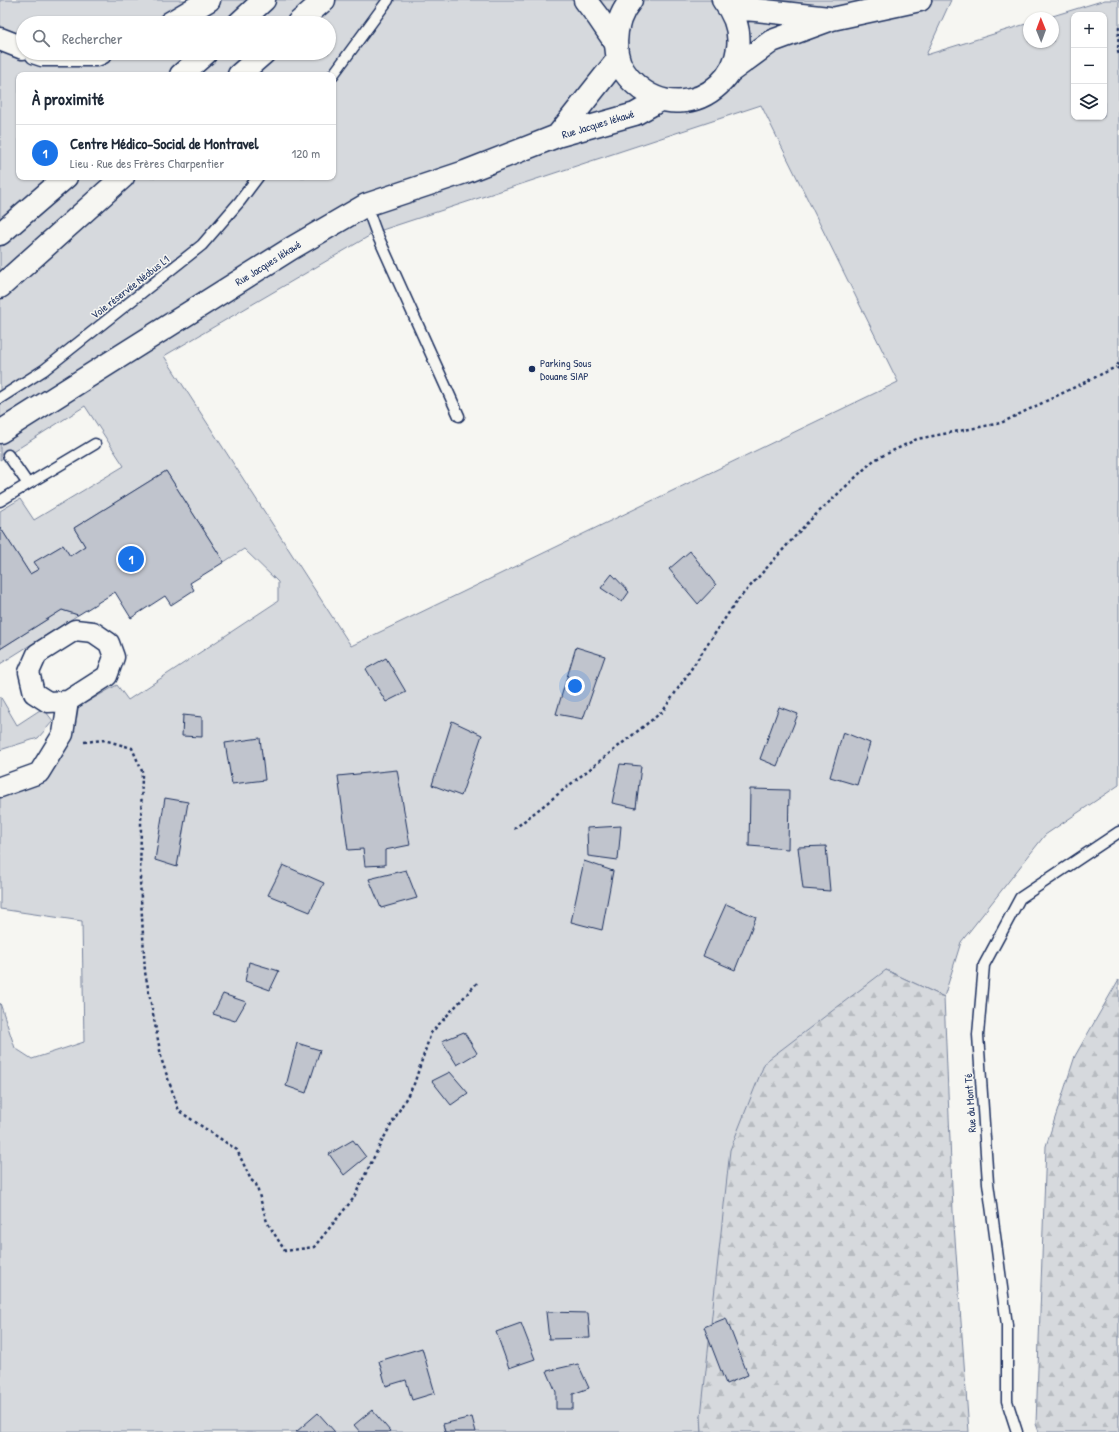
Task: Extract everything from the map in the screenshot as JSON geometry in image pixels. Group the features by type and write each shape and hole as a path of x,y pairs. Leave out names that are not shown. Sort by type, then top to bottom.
{"main road":[{"path":"182,16 209,0"},
{"path":"247,16 264,0"},
{"path":"306,16 324,0"},
{"path":"585,0 598,17 616,50 627,77 642,91 660,100 681,102 700,97 718,87 731,71 772,41 832,19 920,0"},
{"path":"616,50 617,24 624,8 631,0"},
{"path":"726,4 756,10 832,19"},
{"path":"726,4 736,23 739,40 737,56 731,71"},
{"path":"0,39 16,45"},
{"name":"Rue Jacques Iékawé","path":"557,136 616,50"},
{"path":"184,72 198,60"},
{"path":"242,72 256,60"},
{"name":"Rue Jacques Iékawé","path":"0,432 292,248 366,205 465,172 557,136 635,114 660,100"},
{"path":"0,234 63,180"},
{"path":"0,287 120,180"}],"street":[{"path":"0,787 39,773 63,734 68,701"}],"lane":[{"path":"335,72 388,0"},
{"name":"Voie réservée Néobus L1","path":"0,398 44,370 202,245 240,201 256,180"},
{"path":"366,205 376,232 459,416"},
{"path":"0,501 95,444"},
{"path":"8,455 28,484"},
{"name":"Rue du Mont Té","path":"1017,1432 1007,1401 1007,1325 988,1183 978,1035 984,965 1020,898 1119,832"}],"path":[{"path":"1119,27 1119,56"},
{"path":"514,828 663,711 736,602 807,523 874,460 917,439 1001,423 1116,367 1119,363"},
{"path":"56,746 104,740 132,748 142,771 140,880 145,972 162,1062 179,1111 237,1150 251,1180 256,1184 267,1222 285,1251 314,1247 353,1199 381,1143 414,1084 432,1033 477,983"}],"green space":[{"path":"0,0 951,0 926,55 1023,25 1023,48 1059,48 1059,14 1105,0 1119,0 1119,785 1045,835 961,942 944,997 886,970 701,1416 702,1432 0,1432 0,1003 15,1048 32,1059 84,1042 82,921 0,909 0,787 39,773 66,714 117,685 128,700 278,601 278,582 244,549 224,562 166,471 74,528 85,546 70,556 63,545 35,562 39,569 30,574 0,527 0,511 20,499 34,520 124,466 85,406 0,460","holes":["761,105 898,382 351,646 164,356 376,232"]},
{"path":"62,610 78,615 0,664 0,649"},
{"path":"0,696 17,725 43,708 53,721 38,738 0,750"},
{"path":"886,970 944,997 953,1211 969,1432 702,1432 701,1416 730,1150 765,1062"},
{"path":"1119,979 1119,1432 1039,1432 1036,1424 1046,1146 1075,1056"}],"building":[{"path":"166,471 224,562 190,583 194,590 171,605 165,596 131,618 115,592 78,615 62,610 0,649 0,527 30,574 39,569 34,562 63,545 70,556 85,546 74,528"},
{"path":"690,551 716,585 698,604 669,569"},
{"path":"612,574 629,592 622,602 601,588"},
{"path":"576,647 605,656 583,719 556,714"},
{"path":"386,658 406,692 386,702 366,669"},
{"path":"779,707 798,714 777,766 760,759"},
{"path":"183,715 202,717 202,737 182,736"},
{"path":"452,721 482,735 461,796 432,785"},
{"path":"843,732 870,743 857,785 830,777"},
{"path":"260,738 265,780 232,784 225,743"},
{"path":"620,764 641,766 636,808 612,803"},
{"path":"397,770 410,845 385,850 385,865 365,866 363,849 348,850 338,776"},
{"path":"750,789 789,790 788,849 749,846"},
{"path":"165,798 188,802 177,867 155,860"},
{"path":"621,826 618,860 588,856 587,828"},
{"path":"826,846 830,891 803,889 798,847"},
{"path":"584,861 613,871 602,930 571,922"},
{"path":"283,865 324,883 310,912 268,895"},
{"path":"406,870 417,898 381,908 369,879"},
{"path":"726,904 756,917 735,970 703,956"},
{"path":"249,962 279,971 270,990 245,981"},
{"path":"223,994 246,1002 235,1021 213,1014"},
{"path":"464,1032 477,1053 457,1065 442,1041"},
{"path":"297,1043 320,1050 306,1093 286,1086"},
{"path":"450,1072 468,1093 451,1105 432,1081"},
{"path":"353,1140 366,1157 344,1175 329,1154"},
{"path":"546,1312 588,1313 590,1338 549,1339"},
{"path":"726,1318 748,1375 726,1384 704,1327"},
{"path":"521,1323 535,1359 509,1368 496,1332"},
{"path":"422,1348 435,1393 412,1400 406,1380 386,1386 379,1361"},
{"path":"578,1364 589,1388 573,1394 573,1409 556,1409 556,1392 547,1371"},
{"path":"372,1410 390,1431 360,1432 354,1425"},
{"path":"318,1413 335,1432 296,1432"},
{"path":"472,1417 476,1432 445,1432 443,1424"}],"place":[{"name":"Parking Sous Douane SIAP","path":"532,369"},
{"name":"Centre Médico-Social de Montravel","path":"131,559"}]}
